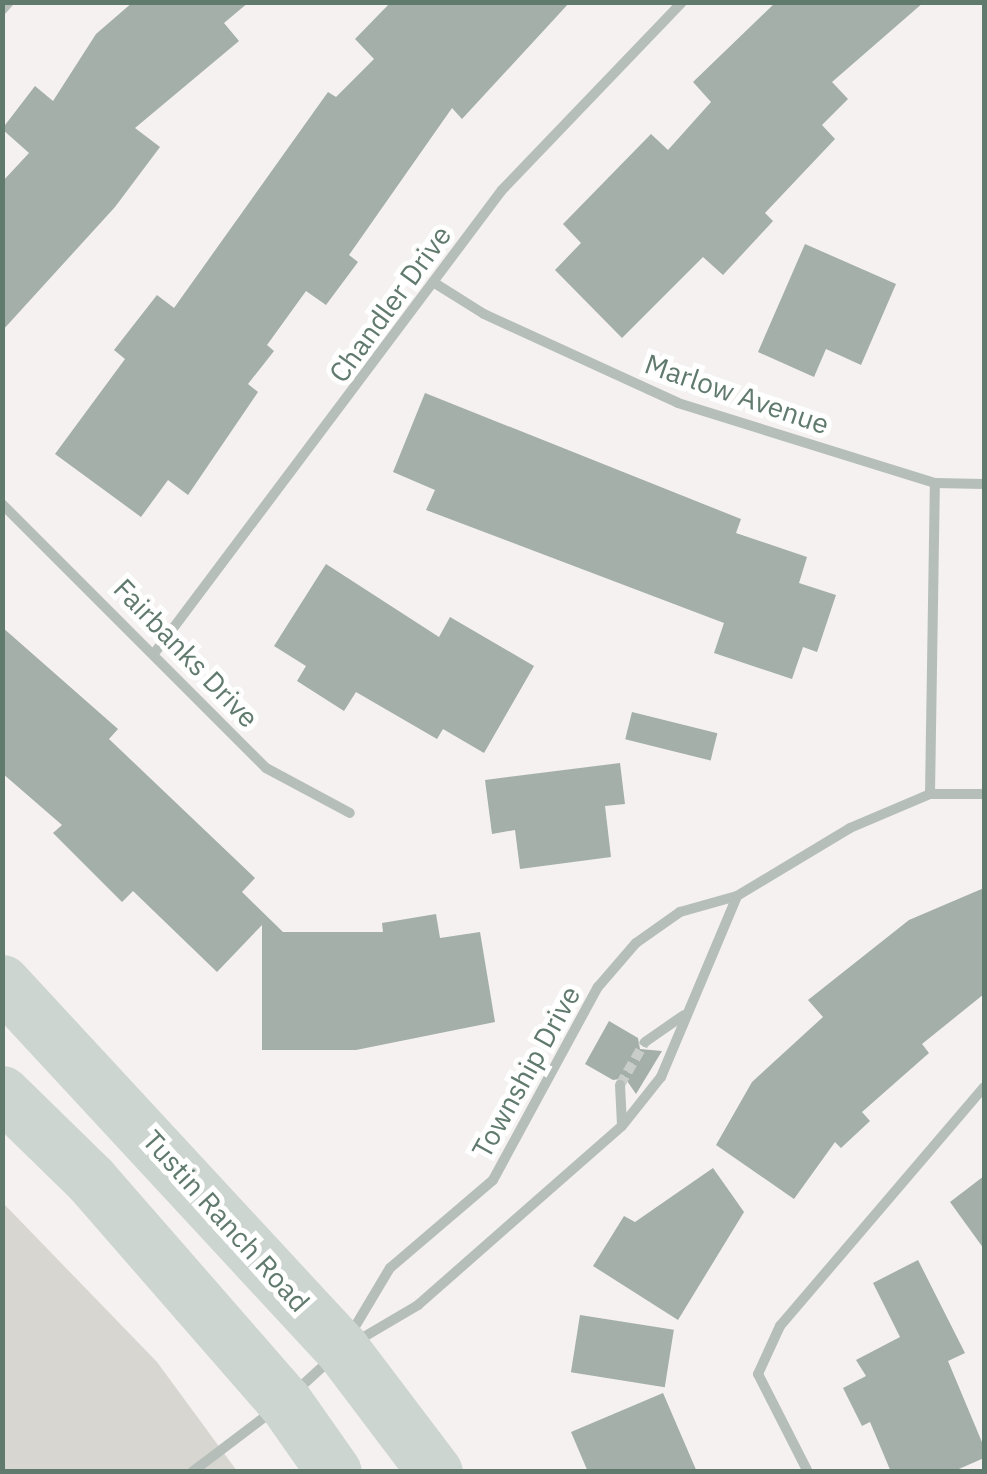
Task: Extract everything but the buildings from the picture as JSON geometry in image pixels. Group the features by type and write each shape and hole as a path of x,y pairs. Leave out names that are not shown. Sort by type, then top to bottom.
{"main road":[{"name":"Tustin Ranch Road","path":"2,982 342,1349 435,1472"},
{"path":"2,1092 91,1180 285,1402 334,1472"}],"street":[{"path":"2,10 9,2"},
{"name":"Chandler Drive","path":"156,651 502,190 682,2"},
{"name":"Marlow Avenue","path":"433,282 484,314 678,403 935,482 984,484"},
{"path":"930,794 935,482"},
{"name":"Fairbanks Drive","path":"2,504 156,651 266,768 350,813"},
{"name":"Township Drive","path":"342,1349 390,1268 493,1180 542,1081 626,954 680,912 738,896 850,828 930,794 984,794"},
{"name":"Township Drive","path":"285,1402 342,1349 418,1306 622,1126 661,1077 684,1015 738,896"},
{"path":"645,1042 684,1015"},
{"path":"620,1084 622,1126"},
{"path":"808,1472 758,1374 780,1326 984,1087"},
{"path":"192,1472 285,1402"}],"shaded area":[{"path":"2,1202 157,1362 237,1471 3,1471"}],"tunnel":[{"path":"620,1085 645,1042"}]}
